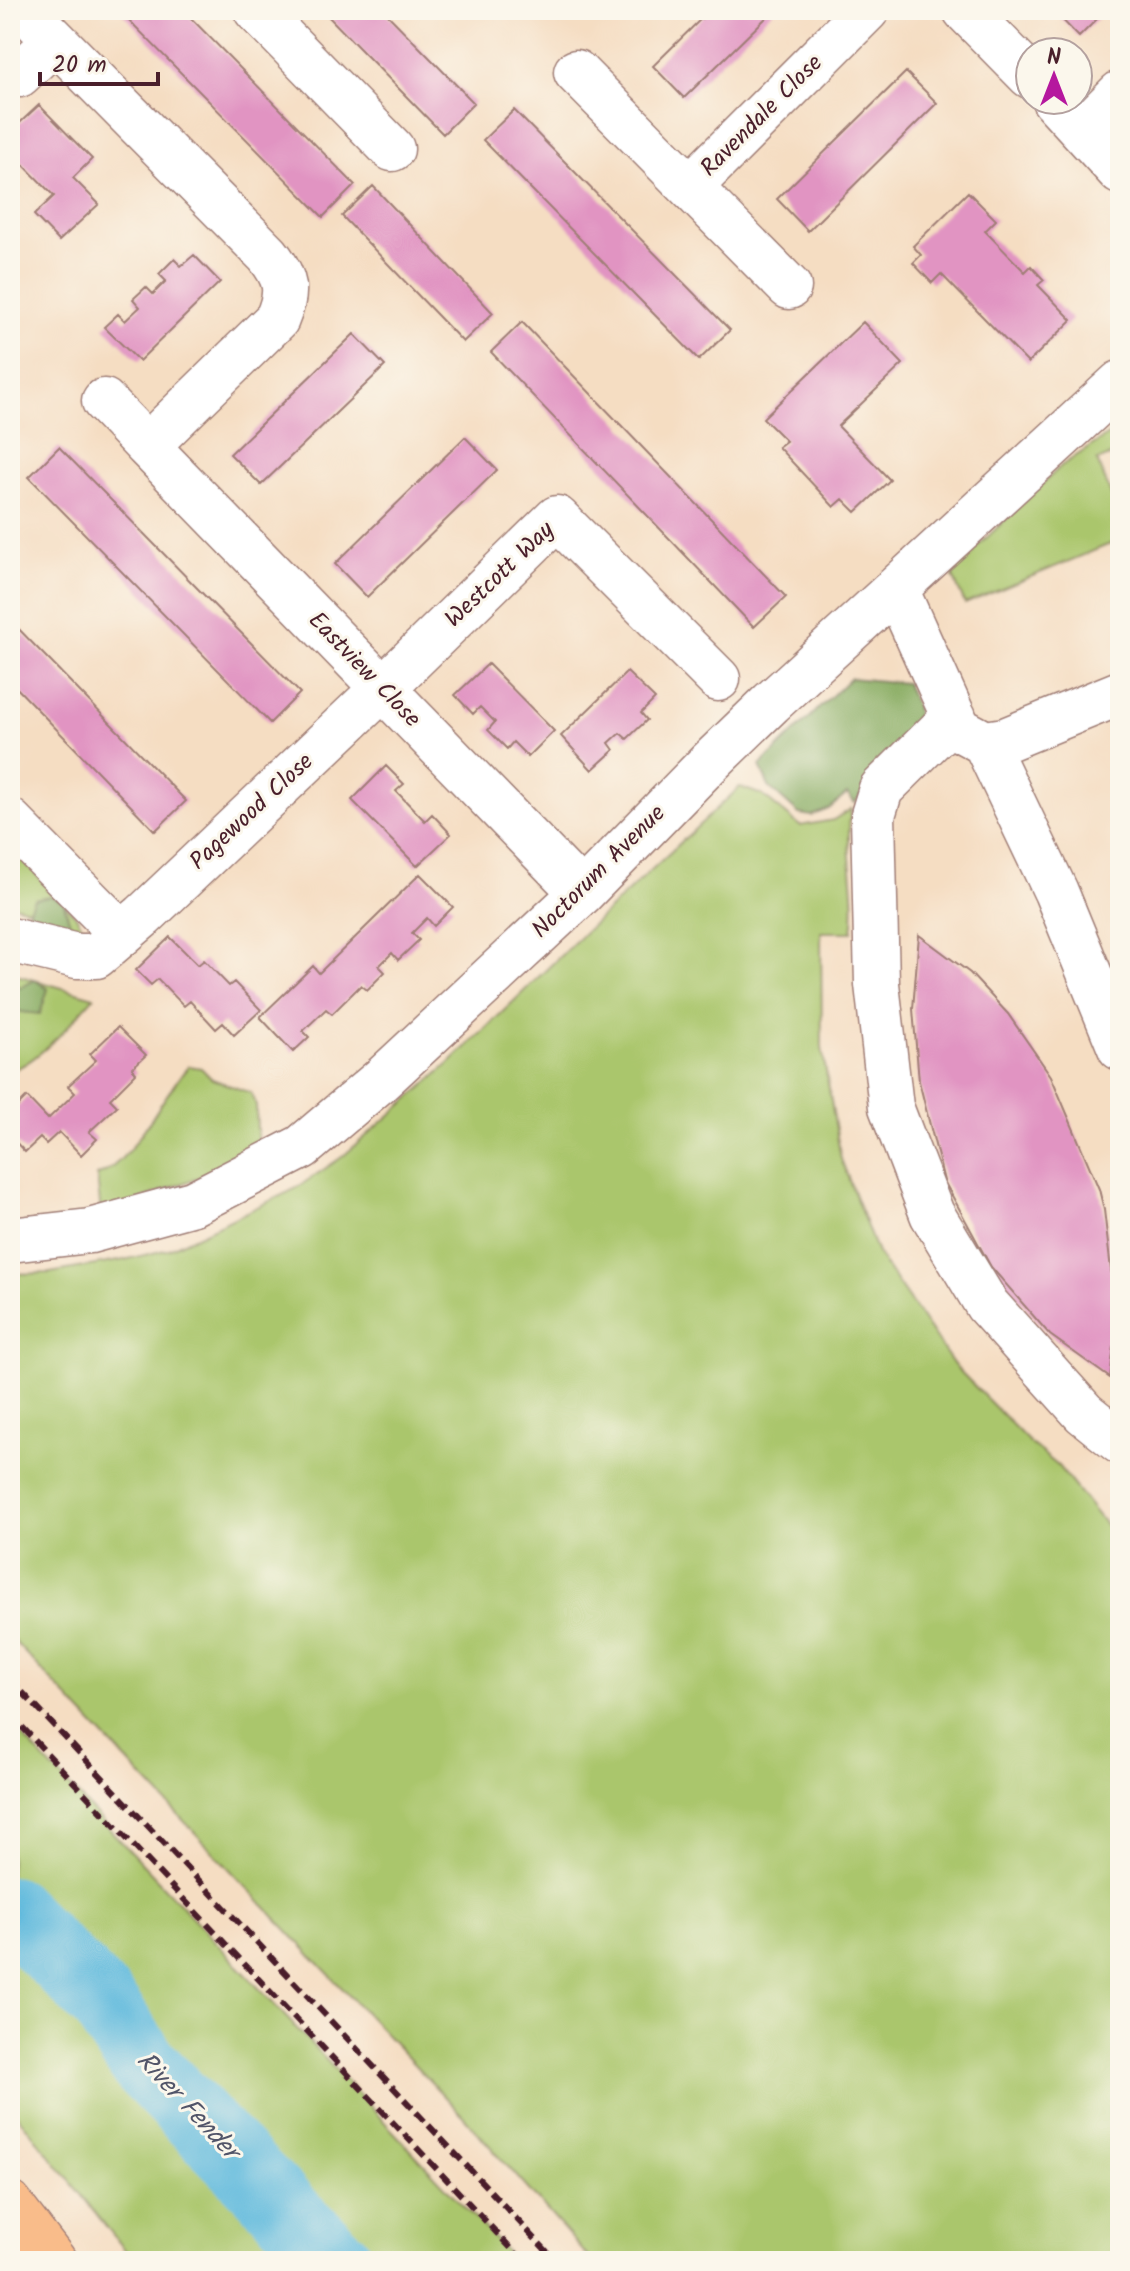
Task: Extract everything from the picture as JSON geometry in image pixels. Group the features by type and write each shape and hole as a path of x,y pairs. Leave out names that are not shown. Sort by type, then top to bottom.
{"highway":[{"path":"10,2204 54,2261"}],"street":[{"path":"25,10 268,255 282,273 285,289 277,319 147,446"},
{"path":"256,10 392,149"},
{"name":"Ravendale Close","path":"690,187 867,10"},
{"path":"965,10 1014,60"},
{"path":"19,75 55,41"},
{"name":"Ravendale Close","path":"576,72 789,287"},
{"path":"1094,104 1120,93"},
{"path":"1069,116 1120,172"},
{"name":"Noctorum Avenue","path":"10,1240 90,1231 193,1203 302,1147 381,1080 582,893 708,764 1120,383"},
{"name":"Eastview Close","path":"104,401 582,893"},
{"name":"Westcott Way","path":"382,689 557,518 718,679"},
{"path":"896,589 1056,892 1120,1048"},
{"name":"Pagewood Close","path":"10,940 77,956 96,956 382,689"},
{"path":"1120,693 1005,740 970,730 881,789 873,815 877,984 891,1107 932,1214 987,1305 1084,1413 1120,1442"},
{"path":"10,821 122,934"}],"green space":[{"path":"1120,427 1120,452 1097,461 1120,516 1120,540 965,604 951,572 1061,466"},
{"path":"850,678 906,683 917,710 916,726 855,803 847,794 829,809 812,816 799,814 769,787 760,766"},
{"path":"740,787 762,795 800,826 833,820 851,809 852,932 821,932 822,1048 841,1159 877,1253 954,1365 1030,1443 1058,1466 1120,1543 1120,2261 592,2261 463,2116 10,1637 10,1274 50,1273 169,1249 295,1189 342,1157 449,1064"},
{"path":"10,847 77,917 82,926 81,939 23,936 29,909 10,904"},
{"path":"50,896 63,901 70,923 66,944 38,939 29,909 34,899"},
{"path":"10,973 94,997 44,1050 10,1071"},
{"path":"13,974 19,988 35,980 48,989 40,1014 21,1012 10,1006 10,975"},
{"path":"189,1066 201,1068 212,1079 251,1093 256,1105 258,1155 101,1214 97,1176 123,1157 135,1143"},
{"path":"10,1723 515,2261 134,2261 10,2106"}],"building":[{"path":"119,10 183,10 355,185 323,217"},
{"path":"322,10 383,10 474,103 443,134"},
{"path":"710,10 774,10 684,98 653,66"},
{"path":"1053,10 1106,10 1080,36"},
{"path":"906,72 937,103 808,231 777,199"},
{"path":"39,105 92,159 73,178 99,204 59,241 34,215 54,196 10,151 10,132"},
{"path":"514,110 730,330 699,360 483,140"},
{"path":"373,186 493,313 463,342 342,216"},
{"path":"968,192 996,220 985,231 1025,272 1031,266 1044,280 1038,285 1072,320 1028,363 941,274 932,283 913,263 921,255 913,246"},
{"path":"194,255 220,282 139,361 104,327 118,314 125,321 140,307 133,299 146,287 153,294 166,281 159,274 174,259 181,266"},
{"path":"522,322 786,597 754,627 491,352"},
{"path":"863,322 903,364 838,426 890,480 856,512 843,499 834,507 778,447 786,441 763,418"},
{"path":"354,334 385,366 261,485 230,454"},
{"path":"465,437 497,470 367,597 335,564"},
{"path":"59,447 300,693 270,723 29,477"},
{"path":"10,620 186,801 155,831 10,681"},
{"path":"488,664 554,731 528,757 513,742 507,749 488,730 495,722 480,707 473,714 455,695"},
{"path":"627,672 655,699 641,713 647,720 627,739 620,733 609,743 614,750 592,770 561,736"},
{"path":"386,766 404,784 396,791 425,821 432,814 451,834 417,866 352,800"},
{"path":"420,874 453,907 434,926 427,918 412,933 419,940 398,960 392,953 379,966 385,972 367,990 361,985 332,1014 326,1009 303,1031 309,1037 293,1052 260,1017 313,966 319,973"},
{"path":"919,935 970,973 1008,1014 1051,1076 1099,1189 1104,1210 1115,1337 1110,1378 1050,1335 991,1267 944,1181 919,1081 913,1009"},
{"path":"170,937 198,965 204,960 229,986 234,982 261,1010 234,1035 223,1023 216,1029 190,1001 184,1006 158,979 151,985 136,970"},
{"path":"118,1027 146,1055 132,1068 136,1073 110,1099 117,1106 89,1132 97,1139 81,1155 59,1132 46,1144 40,1138 25,1152 10,1136 10,1114 27,1097 48,1119 75,1093 68,1086 96,1060 90,1054"}],"waterway":[{"name":"River Fender","path":"10,1911 102,2002 145,2066 338,2261"}],"railway":[{"path":"10,1679 556,2261"},
{"path":"10,1714 523,2261"}]}
